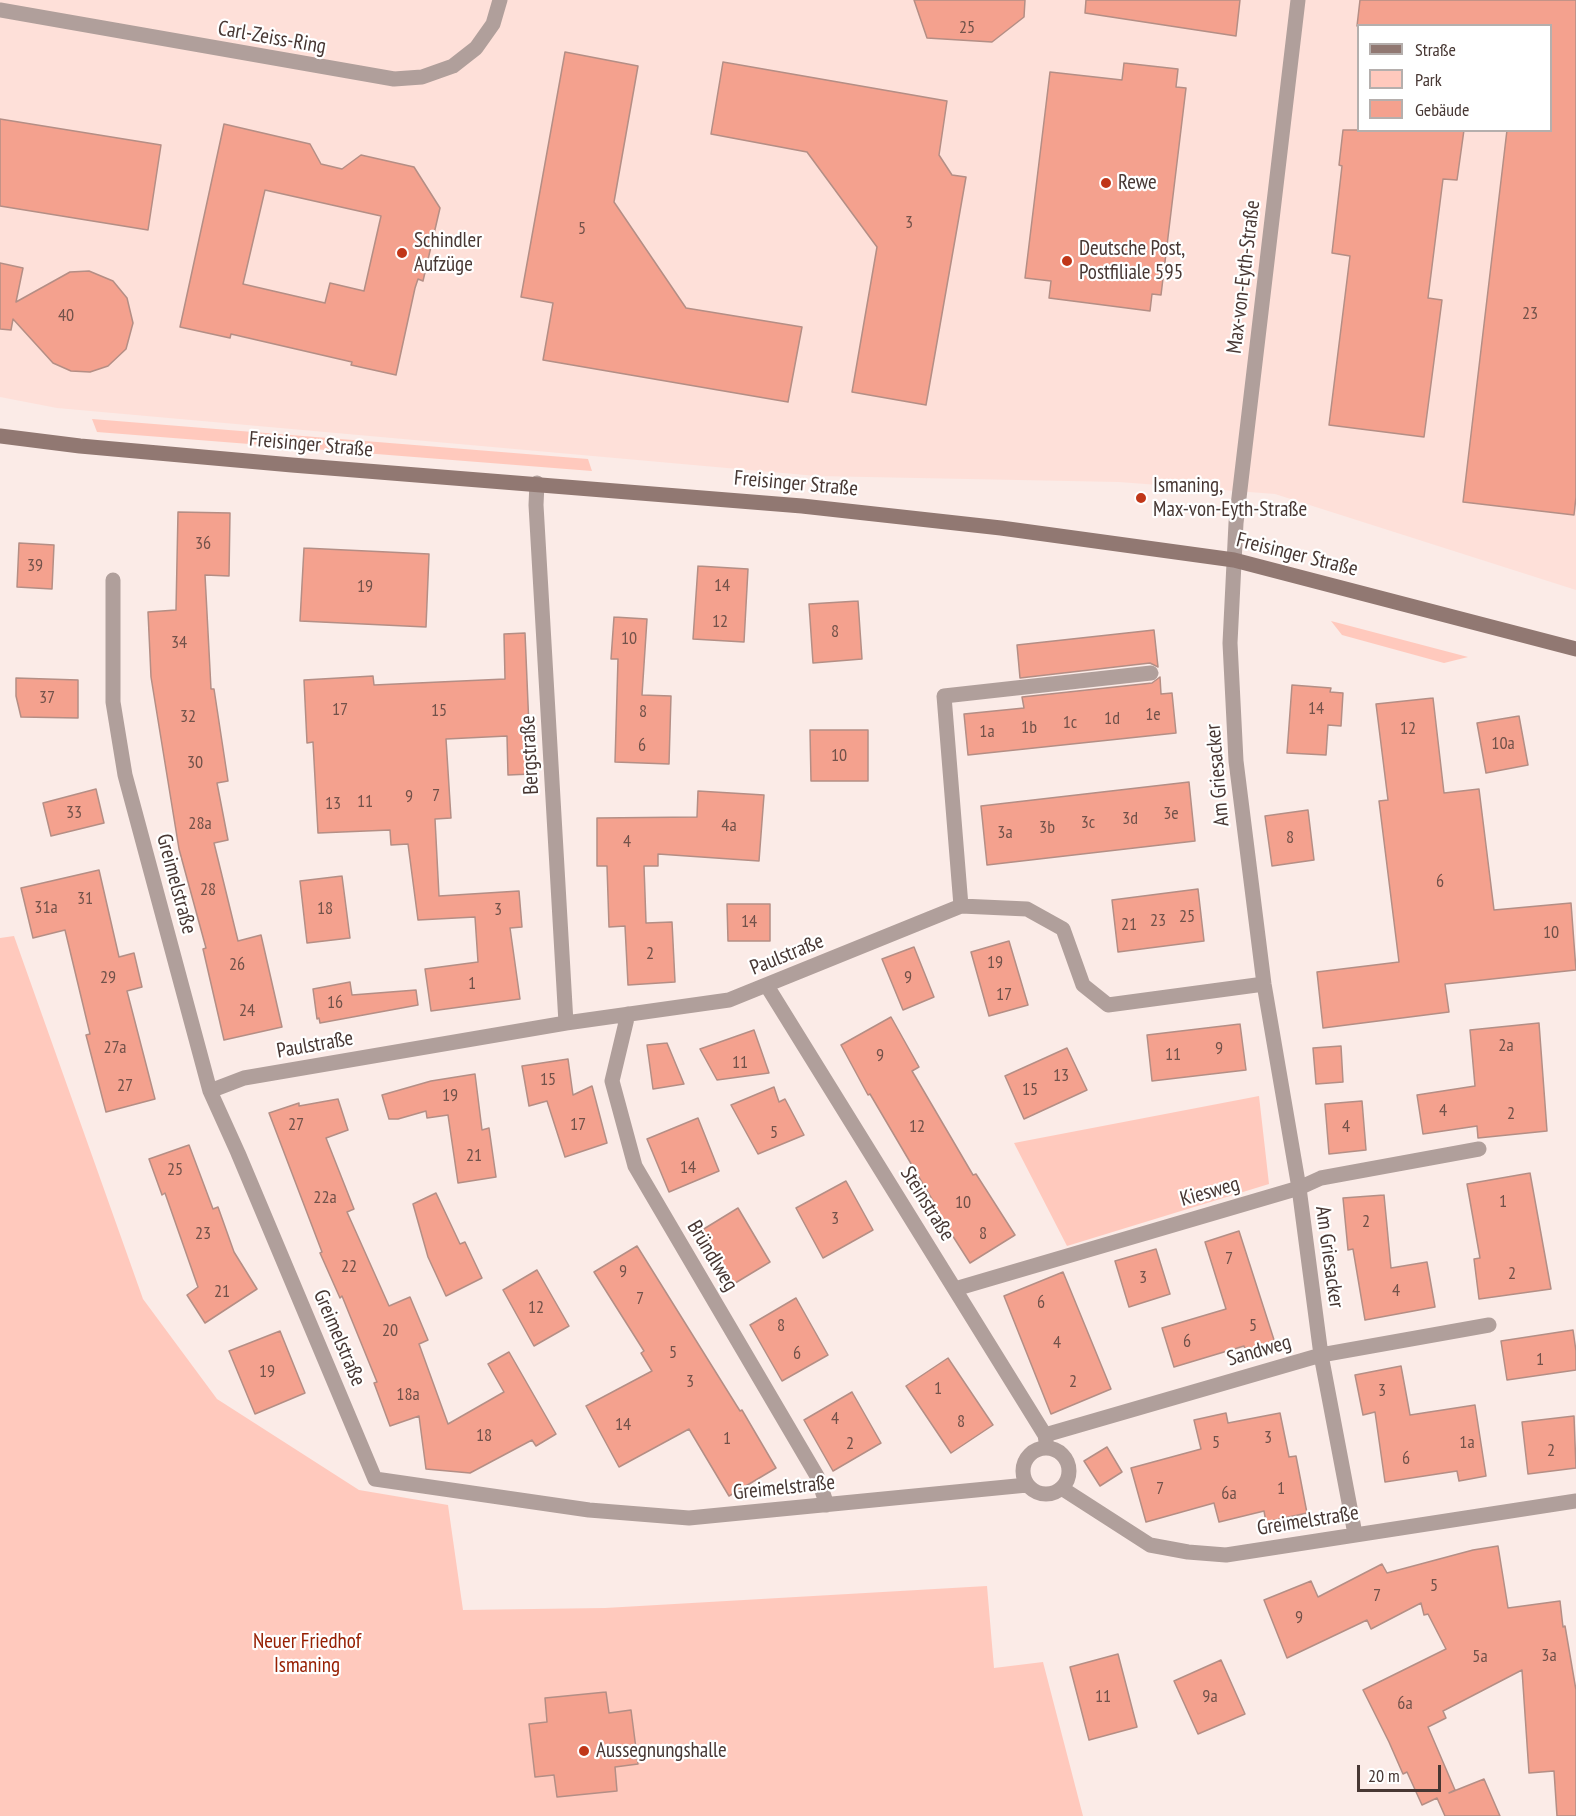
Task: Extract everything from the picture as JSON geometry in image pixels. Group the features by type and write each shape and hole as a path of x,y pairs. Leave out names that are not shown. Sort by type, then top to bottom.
{"main road":[{"name":"Freisinger Straße","path":"0,436 127,450 898,515 1234,560 1576,649"}],"street":[{"name":"Carl-Zeiss-Ring","path":"0,10 303,65 394,79 423,77 453,66 476,48 482,40 493,24 500,0"},
{"name":"Max-von-Eyth-Straße","path":"1234,560 1236,524 1298,0"},
{"name":"Bergstraße","path":"537,483 536,505 566,1023"},
{"name":"Am Griesacker","path":"1234,560 1230,643 1236,761 1264,984 1299,1188 1321,1355 1355,1534"},
{"name":"Greimelstraße","path":"113,580 113,702 125,775 210,1091 375,1479 589,1509 689,1518 1027,1485"},
{"path":"1151,674 944,696 961,906 1027,909 1063,929 1083,984 1108,1005 1264,984"},
{"name":"Paulstraße","path":"210,1091 244,1078 566,1023 729,1000 961,906"},
{"name":"Steinstraße","path":"767,986 955,1289 1046,1441"},
{"name":"Bründlweg","path":"628,1014 612,1081 634,1166 818,1476 827,1505"},
{"name":"Kiesweg","path":"955,1289 1299,1188 1321,1178 1479,1149"},
{"name":"Sandweg","path":"1046,1441 1321,1355 1489,1325"},
{"path":"1046,1441 1067,1460 1068,1476 1063,1489 1050,1495 1036,1493 1027,1485 1022,1471 1027,1457 1046,1441"},
{"name":"Greimelstraße","path":"1063,1489 1150,1545 1188,1552 1226,1555 1576,1501"}],"shaded area":[{"path":"0,0 1576,0 1576,590 1275,494 1119,482 816,476 57,408 0,397"}],"green space":[{"path":"92,419 588,459 592,471 97,432"},
{"path":"1331,621 1468,657 1444,663 1342,635"},
{"name":"Neuer Friedhof Ismaning","path":"14,936 143,1299 217,1399 359,1490 448,1505 463,1610 605,1608 987,1586 994,1668 1043,1662 1083,1816 0,1816 0,938"},
{"path":"1259,1096 1269,1184 1067,1246 1014,1143"}],"building":[{"path":"914,0 1025,0 1024,17 992,42 927,38"},
{"path":"1086,0 1240,0 1236,36 1085,13"},
{"path":"1360,0 1576,0 1576,497 1574,515 1463,502 1507,132 1552,132 1552,24 1357,24"},
{"path":"565,52 638,66 614,202 686,308 802,327 788,402 543,360 553,303 521,297"},
{"path":"723,62 947,101 939,155 952,175 966,177 926,405 852,392 877,247 807,152 711,134"},
{"name":"Rewe","path":"1124,63 1178,69 1176,87 1186,88 1161,295 1152,294 1150,311 1049,298 1051,281 1025,278 1050,72 1122,80"},
{"path":"0,119 161,145 148,230 0,206"},
{"path":"224,124 310,144 321,164 342,169 361,155 414,167 440,208 423,281 418,279 415,288 396,375 351,365 352,362 231,334 230,338 180,327","holes":["265,190 381,216 364,291 330,283 325,303 243,284"]},
{"path":"1343,130 1464,132 1457,180 1443,179 1428,298 1442,300 1424,437 1329,425 1350,256 1332,253 1342,166 1339,165"},
{"path":"0,263 23,268 16,302 70,272 89,271 113,281 127,298 133,323 126,349 108,366 90,372 71,371 53,363 13,319 11,330 0,329"},
{"path":"178,512 230,513 229,576 205,575 211,689 214,689 228,781 217,783 228,840 214,843 238,941 261,935 282,1027 224,1040 203,949 206,948 179,849 151,677 148,612 176,610"},
{"path":"19,543 54,545 52,589 17,587"},
{"path":"304,548 429,554 426,627 300,621"},
{"path":"698,566 748,569 744,642 693,639"},
{"path":"858,601 862,659 813,663 809,604"},
{"path":"614,617 647,619 642,695 671,696 669,764 615,762 618,659 611,659"},
{"path":"1154,630 1158,667 1150,663 1020,678 1017,645"},
{"path":"525,633 531,774 508,775 507,736 446,739 451,818 435,819 439,896 519,891 522,927 510,928 520,999 431,1011 425,969 478,962 475,917 418,920 408,844 391,845 390,830 318,833 313,742 307,743 304,680 373,676 374,685 505,679 504,634"},
{"path":"1160,677 1161,694 1172,693 1176,733 968,755 964,714 1024,708 1022,697 1152,683"},
{"path":"16,678 78,680 78,718 21,717 16,696"},
{"path":"1292,685 1331,688 1330,692 1343,693 1341,726 1328,725 1326,755 1287,753"},
{"path":"1433,698 1444,793 1479,789 1494,910 1571,903 1576,970 1445,984 1449,1012 1323,1028 1317,972 1399,962 1379,801 1388,800 1376,704"},
{"path":"1519,716 1528,765 1486,773 1477,723"},
{"path":"810,730 868,730 868,781 811,781"},
{"path":"1189,782 1195,841 987,865 981,806"},
{"path":"96,789 104,823 51,836 43,803"},
{"path":"698,791 764,795 759,861 658,854 658,866 644,866 646,923 672,922 675,982 628,985 625,926 609,927 607,866 597,866 597,818 697,817"},
{"path":"1308,810 1314,860 1272,866 1265,816"},
{"path":"99,870 119,957 134,953 142,987 127,991 155,1099 106,1112 86,1035 90,1034 65,930 33,938 21,888"},
{"path":"342,876 350,938 307,943 300,881"},
{"path":"1198,889 1204,941 1118,952 1112,900"},
{"path":"727,904 770,904 770,941 728,941"},
{"path":"1009,941 1028,1005 989,1016 971,952"},
{"path":"914,947 934,997 903,1010 882,959"},
{"path":"350,982 352,995 416,990 418,1005 320,1023 319,1018 317,1019 313,989"},
{"path":"891,1017 919,1067 912,1071 973,1175 976,1174 1015,1235 970,1263 931,1202 933,1201 870,1094 868,1095 841,1045"},
{"path":"1539,1023 1547,1131 1478,1138 1477,1126 1423,1134 1417,1095 1475,1086 1470,1030"},
{"path":"1240,1024 1246,1070 1152,1081 1147,1035"},
{"path":"754,1030 769,1073 717,1080 700,1049"},
{"path":"667,1043 684,1084 653,1089 647,1045"},
{"path":"1341,1046 1343,1082 1316,1084 1313,1048"},
{"path":"1067,1048 1087,1090 1024,1119 1005,1076"},
{"path":"568,1059 573,1095 592,1086 607,1143 565,1157 547,1101 529,1106 522,1066"},
{"path":"475,1074 482,1130 489,1128 496,1177 458,1183 448,1115 427,1118 426,1111 398,1119 389,1119 382,1095 431,1081"},
{"path":"774,1087 779,1102 785,1099 804,1135 758,1154 731,1105"},
{"path":"338,1099 348,1130 326,1138 354,1209 347,1212 389,1306 410,1297 428,1340 419,1344 448,1424 504,1392 488,1364 509,1352 556,1434 536,1446 532,1440 470,1473 426,1469 419,1416 390,1426 374,1383 377,1382 342,1296 340,1298 320,1253 322,1252 269,1113 299,1103 299,1106"},
{"path":"1362,1101 1366,1150 1329,1154 1325,1104"},
{"path":"698,1118 719,1171 669,1192 647,1139"},
{"path":"189,1145 213,1209 218,1207 234,1252 257,1289 205,1323 187,1295 198,1287 165,1193 162,1195 149,1159"},
{"path":"1530,1173 1551,1289 1479,1299 1474,1259 1480,1258 1467,1184"},
{"path":"846,1181 873,1230 823,1258 796,1208"},
{"path":"436,1193 460,1244 465,1242 482,1278 446,1296 428,1257 413,1204"},
{"path":"1384,1195 1391,1268 1427,1262 1435,1307 1365,1320 1353,1249 1348,1250 1343,1198"},
{"path":"738,1208 770,1262 727,1288 694,1235"},
{"path":"1239,1231 1275,1343 1246,1352 1244,1346 1174,1367 1162,1328 1226,1309 1205,1242"},
{"path":"637,1246 740,1411 742,1410 776,1468 729,1496 689,1429 619,1467 586,1406 652,1371 641,1353 644,1351 594,1272"},
{"path":"1156,1249 1170,1294 1129,1307 1115,1261"},
{"path":"537,1270 569,1326 534,1346 503,1290"},
{"path":"1063,1272 1111,1389 1051,1414 1004,1296"},
{"path":"796,1298 828,1355 782,1381 750,1325"},
{"path":"1573,1330 1576,1370 1507,1380 1501,1341"},
{"path":"280,1331 305,1393 255,1414 229,1351"},
{"path":"948,1358 993,1425 951,1453 906,1386"},
{"path":"1401,1366 1410,1415 1475,1405 1486,1476 1459,1481 1457,1471 1385,1482 1375,1412 1363,1415 1355,1375"},
{"path":"852,1392 881,1443 833,1471 804,1420"},
{"path":"1226,1413 1228,1423 1280,1413 1289,1457 1296,1456 1307,1513 1266,1522 1264,1511 1219,1522 1214,1503 1146,1522 1131,1468 1201,1449 1194,1420"},
{"path":"1574,1416 1576,1468 1528,1474 1522,1422"},
{"path":"1107,1447 1122,1472 1100,1486 1084,1461"},
{"path":"1498,1546 1508,1608 1560,1601 1576,1690 1576,1816 1557,1816 1554,1771 1529,1773 1522,1670 1443,1711 1446,1718 1428,1727 1455,1790 1449,1793 1484,1779 1500,1816 1445,1816 1437,1798 1422,1805 1407,1772 1403,1774 1363,1690 1446,1649 1428,1614 1424,1615 1421,1603 1371,1629 1367,1620 1287,1658 1264,1600 1311,1581 1318,1597 1382,1564 1387,1573 1473,1550"},
{"path":"1118,1654 1137,1727 1089,1740 1070,1667"},
{"path":"1221,1660 1245,1714 1198,1734 1174,1681"},
{"name":"Aussegnungshalle","path":"606,1692 609,1713 631,1710 638,1764 615,1767 617,1791 557,1797 554,1775 535,1777 529,1724 547,1722 545,1698"}],"place":[{"name":"Rewe","path":"1106,183"},
{"name":"Schindler Aufzüge","path":"402,253"},
{"name":"Deutsche Post, Postfiliale 595","path":"1067,261"},
{"name":"Ismaning, Max-von-Eyth-Straße","path":"1141,498"},
{"name":"Aussegnungshalle","path":"584,1751"}]}
